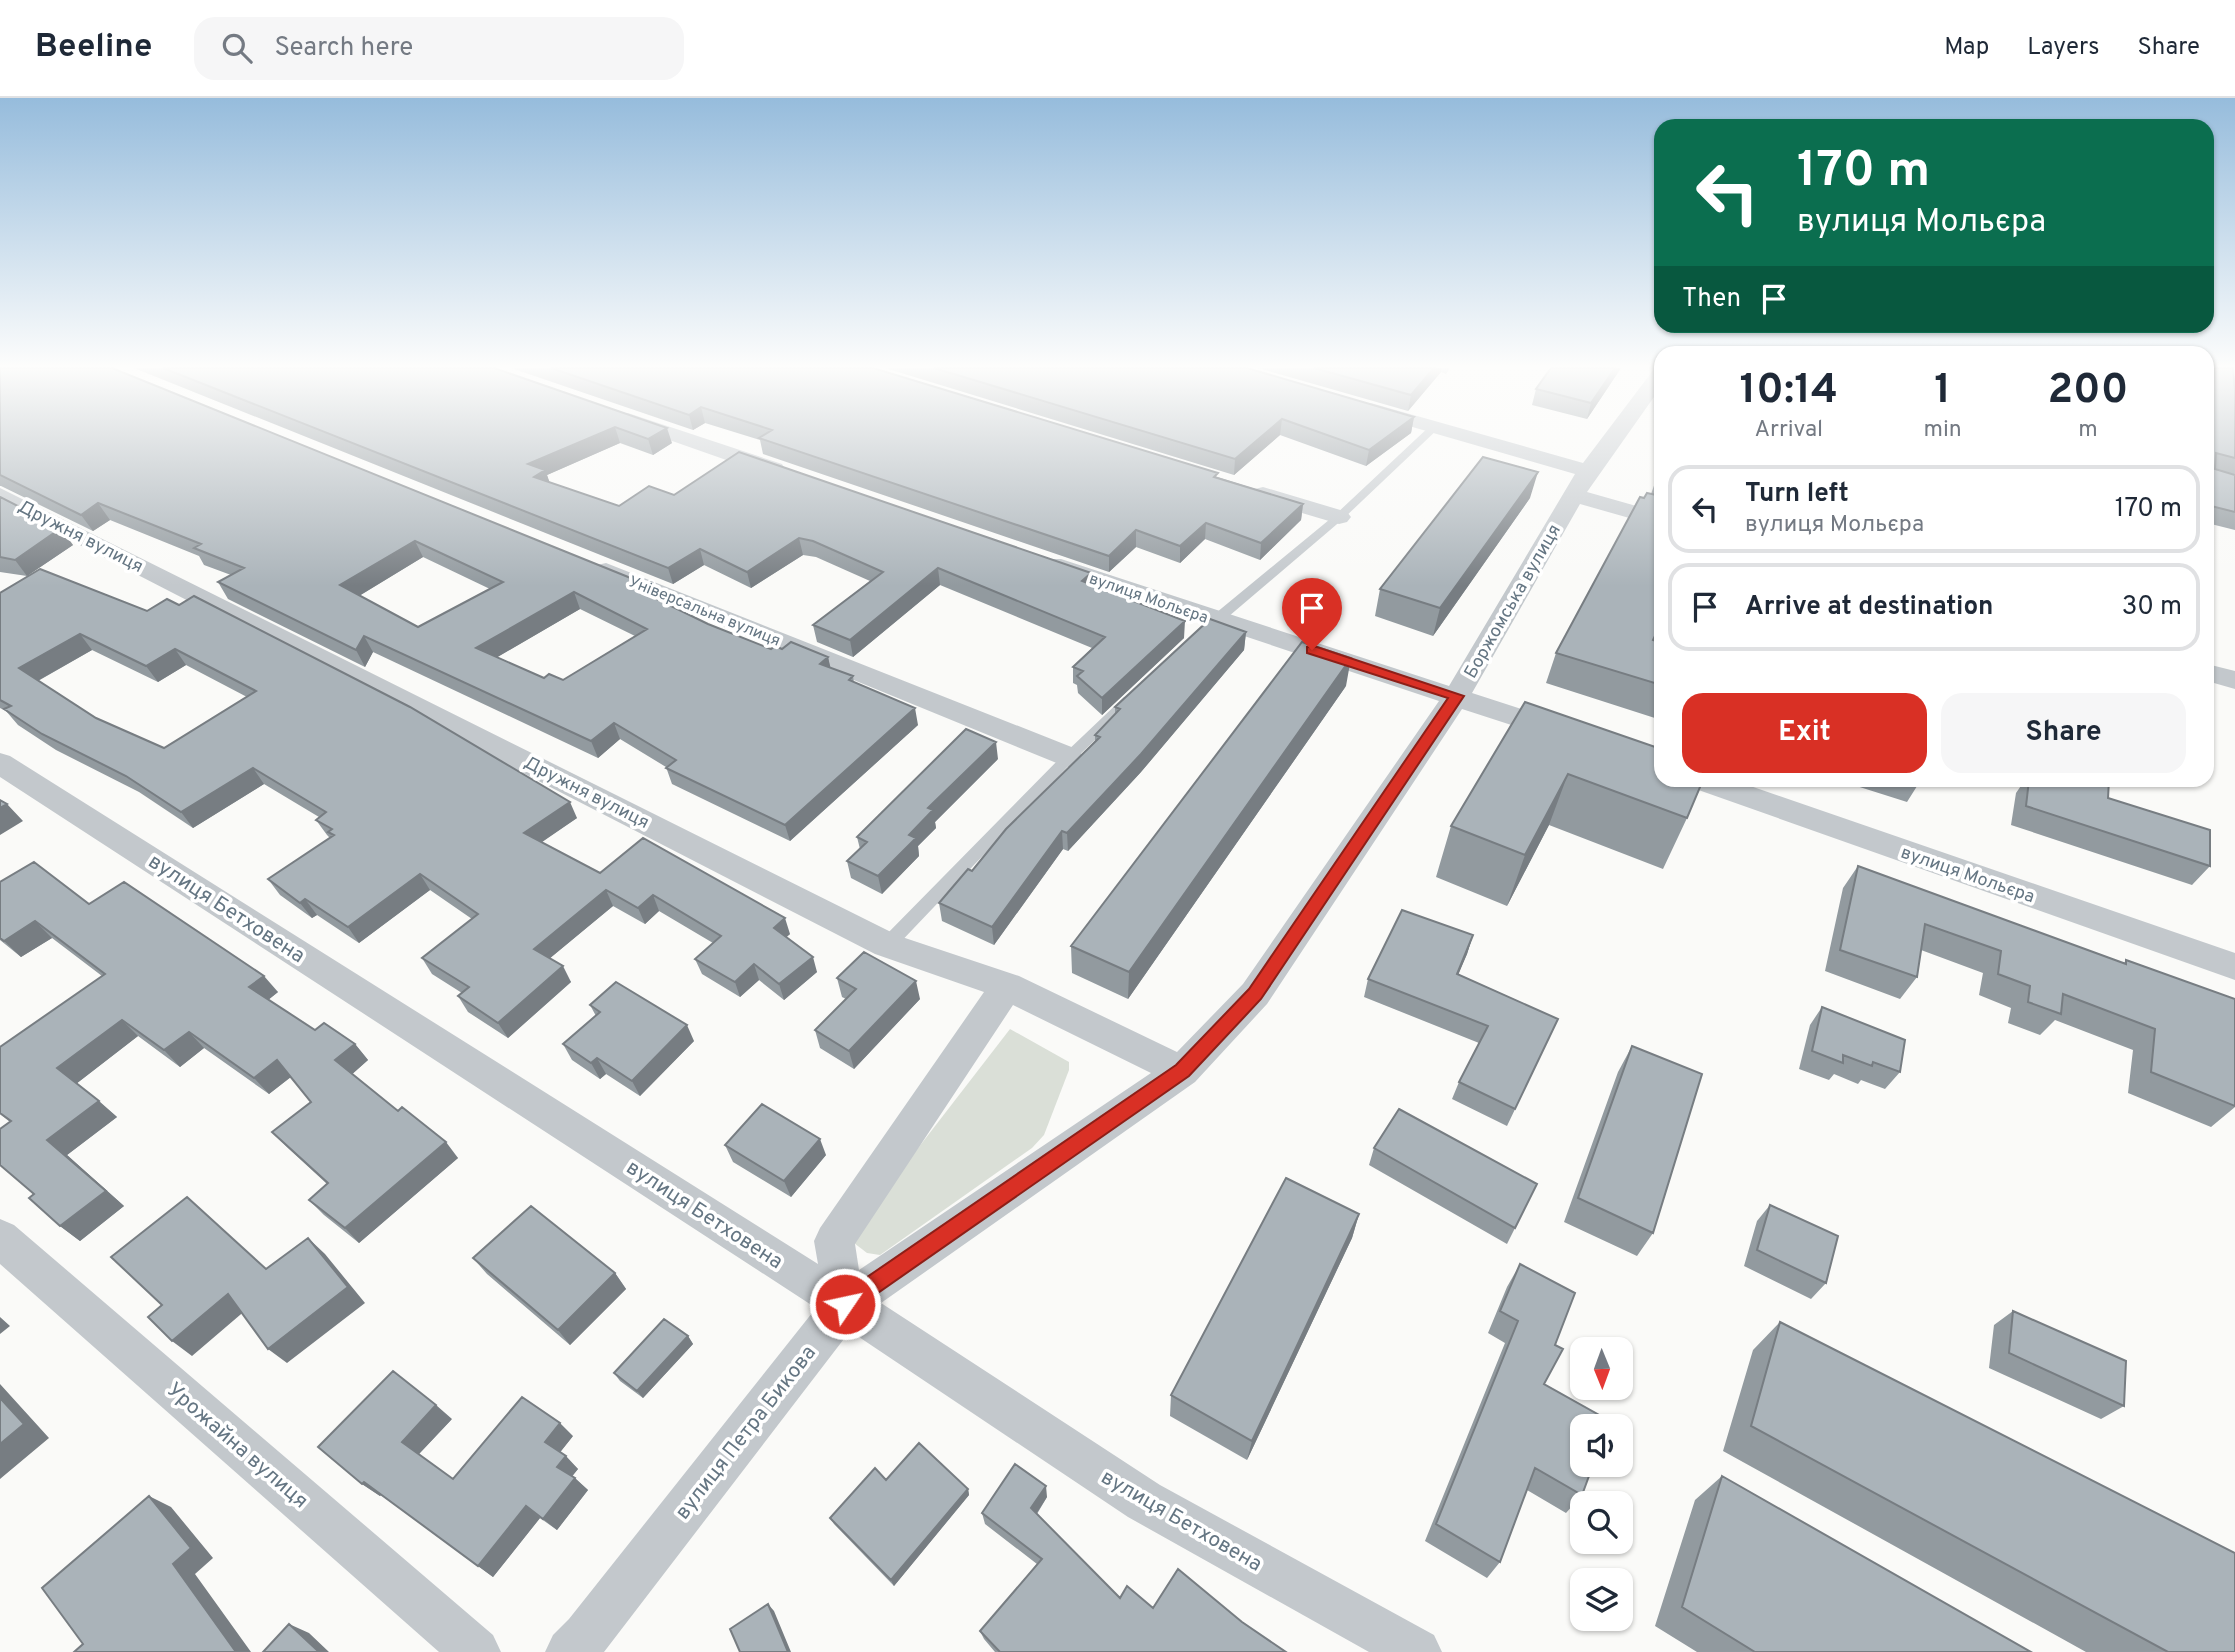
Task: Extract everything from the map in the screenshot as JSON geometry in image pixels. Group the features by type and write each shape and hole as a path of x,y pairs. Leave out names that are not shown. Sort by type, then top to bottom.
{"street":[{"path":"692,441 796,476"},
{"path":"1470,441 1581,483 1654,517"},
{"name":"Боржомська вулиця","path":"845,1304 1182,1070 1255,994 1457,696 1581,483 1612,441"},
{"path":"1247,489 1339,517"},
{"name":"Дружня вулиця","path":"0,495 887,945 1007,986 1182,1070"},
{"name":"вулиця Мольєра","path":"1032,557 1215,620 1457,696 1584,740"},
{"name":"Універсальна вулиця","path":"582,560 1069,757"},
{"path":"2214,674 2235,680"},
{"name":"вулиця Бетховена","path":"0,763 845,1304 1144,1501 1417,1652"},
{"name":"вулиця Мольєра","path":"1720,787 2235,967"},
{"path":"845,1304 834,1241 1007,986"},
{"name":"Урожайна вулиця","path":"0,1238 476,1652"},
{"name":"вулиця Петра Бикова","path":"582,1647 845,1304"}],"lane":[{"path":"1196,638 1339,517 1421,441"},
{"path":"887,945 1069,757 1137,693"}],"shaded area":[{"path":"1010,1029 1069,1062 1069,1070 1044,1135 1032,1148 880,1255 867,1253 854,1243 854,1231"}],"building":[{"path":"0,441 291,441 643,583 634,588 708,624 771,649 775,646 782,649 791,642 828,657 820,664 853,676 849,680 915,708 785,825 666,768 676,760 614,723 591,741 364,636 356,650 218,582 244,568 194,548 201,544 98,503 81,515 0,475","holes":["415,541 503,582 418,627 340,585","574,592 647,629 563,680 549,674 544,678 476,648"]},
{"path":"346,441 583,441 528,464 545,470 534,477 619,506 649,486 674,495 739,452 1091,573 1082,581 1185,621 1102,698 1077,676 1083,671 1073,667 1105,637 938,568 850,640 813,625 883,572 813,541 799,538 747,572 700,549 668,568"},
{"path":"766,441 1111,441 1218,473 1214,477 1303,504 1261,543 1206,523 1180,546 1136,530 1109,556"},
{"path":"1174,441 1257,441 1235,459"},
{"path":"1342,441 1382,441 1369,450"},
{"path":"2214,441 2235,441 2235,458 2216,453 2215,469 2235,475 2235,512 2214,507"},
{"path":"1483,457 1538,472 1440,608 1380,589"},
{"path":"1647,493 1654,494 1654,683 1556,653 1640,497 1644,498"},
{"path":"0,497 61,528 15,560 0,557"},
{"path":"40,569 147,611 167,599 179,605 194,596 410,707 570,802 524,833 600,873 643,838 785,918 774,928 813,957 779,984 754,964 735,982 695,959 721,936 653,895 638,908 606,890 534,949 563,966 498,1023 458,996 469,987 422,958 478,914 420,874 348,927 305,899 300,903 268,879 334,835 328,832 332,829 316,820 326,812 253,768 181,812 126,776 42,734 4,709 11,706 0,700 0,593","holes":["80,634 146,666 175,649 256,691 164,748 96,718 19,668"]},
{"path":"1210,619 1246,632 1141,754 1067,833 1062,831 992,927 939,903 968,869 972,871 1006,829 1100,737 1095,735 1120,709 1115,707"},
{"path":"1302,642 1351,658 1129,972 1071,946"},
{"path":"1525,702 1654,747 1654,787 1700,787 1687,818 1568,774 1525,855 1451,826"},
{"path":"966,729 996,742 928,808 933,810 909,835 916,838 878,876 847,861 867,842 857,837"},
{"path":"2028,787 2109,787 2108,798 2210,830 2210,866 2026,806"},
{"path":"34,862 89,904 124,882 264,976 249,987 315,1030 324,1023 355,1044 335,1060 398,1111 402,1107 446,1142 345,1228 309,1200 328,1183 272,1132 311,1102 277,1060 254,1078 189,1032 164,1050 122,1020 57,1068 99,1101 47,1140 106,1191 60,1226 29,1198 34,1194 0,1165 0,1129 11,1121 0,1113 0,1047 105,974 35,921 4,941 0,938 0,882"},
{"path":"1858,866 2126,964 2126,960 2235,999 2235,1106 2151,1072 2155,1029 2063,994 2061,1014 2028,1002 2030,986 1998,974 2001,951 1925,924 1917,977 1840,950"},
{"path":"1402,910 1473,935 1457,974 1558,1019 1515,1109 1459,1082 1488,1026 1368,979"},
{"path":"864,952 916,981 849,1051 815,1030 856,989 837,978"},
{"path":"616,982 687,1025 632,1081 597,1058 591,1063 563,1044 600,1012 590,1005"},
{"path":"1822,1007 1905,1040 1900,1072 1873,1062 1872,1066 1843,1055 1843,1063 1812,1051"},
{"path":"1632,1046 1702,1074 1653,1233 1578,1198"},
{"path":"762,1104 820,1139 784,1181 725,1145"},
{"path":"1399,1109 1537,1184 1515,1228 1374,1148"},
{"path":"1286,1178 1359,1214 1252,1441 1171,1395"},
{"path":"187,1197 266,1269 308,1238 348,1287 268,1349 228,1294 172,1341 148,1317 162,1305 111,1257"},
{"path":"1770,1205 1838,1236 1826,1283 1757,1250"},
{"path":"531,1206 615,1273 558,1330 473,1258"},
{"path":"1520,1264 1575,1293 1555,1345 1563,1349 1544,1384 1597,1414 1570,1414 1570,1477 1589,1477 1583,1491 1575,1491 1535,1468 1500,1562 1436,1524 1518,1321 1500,1311"},
{"path":"2013,1311 2126,1361 2124,1406 2009,1353"},
{"path":"664,1319 688,1336 637,1391 614,1373"},
{"path":"1780,1322 2235,1553 2235,1652 2168,1652 1751,1426"},
{"path":"393,1371 436,1405 402,1442 453,1479 522,1397 560,1423 545,1442 566,1456 557,1467 575,1478 543,1519 526,1506 478,1566 364,1482 362,1484 318,1447"},
{"path":"0,1398 24,1424 0,1444"},
{"path":"919,1443 968,1489 891,1580 830,1518 875,1468 886,1480"},
{"path":"1015,1464 1046,1486 1031,1508 1120,1598 1127,1586 1153,1608 1178,1569 1242,1622 1286,1652 1000,1652 980,1631 1042,1559 982,1513"},
{"path":"1722,1476 2031,1652 1755,1652 1682,1607"},
{"path":"149,1496 191,1548 173,1564 236,1652 74,1652 83,1644 42,1588"},
{"path":"768,1604 788,1652 740,1652 730,1629"},
{"path":"289,1624 319,1652 263,1652"}],"route":[{"path":"845,1304 1071,1150 1182,1070 1255,994 1457,696 1312,650"}]}
